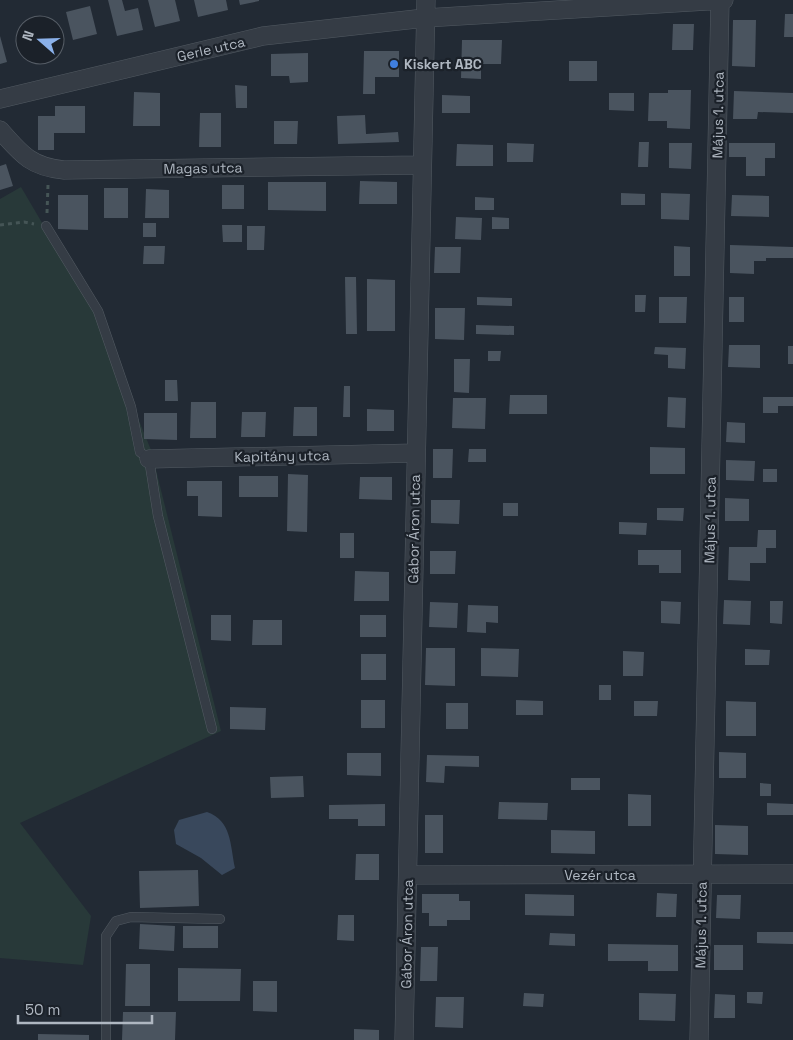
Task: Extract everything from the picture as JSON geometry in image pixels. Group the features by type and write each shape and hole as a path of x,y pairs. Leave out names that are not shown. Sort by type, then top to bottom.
{"street":[{"name":"Gábor Áron utca","path":"404,1040 421,165 426,0"},
{"name":"Május 1. utca","path":"699,1040 720,0"},
{"name":"Gerle utca","path":"0,99 263,36 425,18 724,0"},
{"name":"Magas utca","path":"0,130 22,156 37,165 50,169 421,165"},
{"name":"Kapitány utca","path":"149,459 416,453"},
{"name":"Vezér utca","path":"408,875 793,874"}],"lane":[{"path":"46,226 98,311 131,407 138,447 140,452 149,459 158,516 212,729"},
{"path":"106,1040 106,936 116,921 131,917 220,919"}],"path":[{"path":"0,225 24,222 46,226 50,169"}],"shaded area":[{"path":"21,187 95,313 151,450 221,731 20,823 91,916 83,965 0,958 0,199"}],"water":[{"path":"207,812 221,821 226,828 231,843 235,868 222,875 201,858 176,844 174,830 179,820"}],"building":[{"path":"108,0 122,0 125,11 138,8 143,30 117,36"},
{"path":"148,0 175,0 180,21 155,27"},
{"path":"194,0 226,0 228,10 198,17"},
{"path":"239,0 259,0 259,1 240,5"},
{"path":"90,6 97,34 73,40 66,12"},
{"path":"785,14 793,14 793,37 784,37"},
{"path":"733,20 756,20 755,67 732,66"},
{"path":"673,24 694,24 693,50 672,50"},
{"path":"0,36 7,62 0,64"},
{"path":"462,40 502,40 501,64 481,64 481,79 461,78"},
{"path":"364,51 399,51 399,77 375,77 375,94 363,94"},
{"path":"308,53 308,82 290,83 289,76 271,76 271,54"},
{"path":"569,61 597,61 597,81 569,81"},
{"path":"235,85 247,86 247,108 236,108"},
{"path":"668,90 691,90 690,129 667,128 667,121 648,121 649,93 668,93"},
{"path":"734,91 793,93 793,113 758,112 757,119 733,119"},
{"path":"134,92 160,93 160,126 133,126"},
{"path":"609,93 634,93 634,111 609,110"},
{"path":"442,95 470,96 470,113 442,113"},
{"path":"55,106 85,106 85,133 54,133 54,150 38,150 38,116 55,116"},
{"path":"200,113 221,113 221,147 199,147"},
{"path":"365,115 366,134 398,132 399,142 338,144 337,116"},
{"path":"274,121 298,121 297,144 274,144"},
{"path":"639,142 649,142 648,167 638,167"},
{"path":"507,143 534,144 533,162 507,162"},
{"path":"669,143 692,143 691,169 669,168"},
{"path":"729,143 775,143 775,158 765,158 765,176 746,176 746,157 729,157"},
{"path":"457,144 493,145 493,166 456,166"},
{"path":"6,164 13,186 0,190 0,166"},
{"path":"360,181 397,182 397,204 359,204"},
{"path":"268,182 326,182 326,211 268,210"},
{"path":"222,185 244,185 244,209 222,209"},
{"path":"104,188 128,188 128,218 104,218"},
{"path":"146,189 169,190 169,218 145,218"},
{"path":"621,193 645,194 645,205 621,205"},
{"path":"661,193 690,194 689,220 661,219"},
{"path":"58,195 88,195 88,230 58,229"},
{"path":"732,195 769,196 769,217 731,216"},
{"path":"475,197 494,198 494,210 475,210"},
{"path":"456,217 482,218 481,240 455,239"},
{"path":"492,217 509,218 509,229 492,229"},
{"path":"143,223 156,223 156,237 143,237"},
{"path":"222,225 242,225 242,242 223,242"},
{"path":"247,226 265,226 264,250 247,250"},
{"path":"730,245 793,247 793,258 766,258 766,261 754,261 754,274 730,273"},
{"path":"144,246 165,246 164,264 143,264"},
{"path":"674,246 690,247 690,276 674,276"},
{"path":"435,247 461,247 460,273 434,273"},
{"path":"345,277 356,277 357,334 346,334"},
{"path":"367,279 395,280 395,331 367,331"},
{"path":"635,295 646,295 645,312 635,312"},
{"path":"477,297 512,298 512,306 477,305"},
{"path":"659,297 687,297 686,323 659,323"},
{"path":"729,297 744,297 744,322 729,322"},
{"path":"435,308 465,308 464,340 435,339"},
{"path":"476,325 514,326 514,335 476,334"},
{"path":"729,345 760,345 760,368 728,367"},
{"path":"788,346 793,346 793,364 788,364"},
{"path":"655,347 686,348 685,369 668,368 668,355 654,354"},
{"path":"488,351 501,351 500,361 488,361"},
{"path":"454,359 470,359 469,393 454,392"},
{"path":"165,380 177,380 178,401 165,401"},
{"path":"344,386 350,386 350,417 343,417"},
{"path":"510,395 547,395 547,414 509,414"},
{"path":"668,397 686,398 685,428 667,427"},
{"path":"763,397 793,397 793,406 778,406 778,413 763,413"},
{"path":"453,398 486,398 485,429 452,428"},
{"path":"191,402 216,402 216,438 190,438"},
{"path":"294,407 317,407 317,436 293,436"},
{"path":"367,409 394,410 394,431 367,431"},
{"path":"242,412 266,412 265,437 241,437"},
{"path":"144,413 177,413 177,440 144,439"},
{"path":"727,422 745,423 745,443 726,442"},
{"path":"650,447 685,448 685,474 650,474"},
{"path":"433,449 453,449 452,478 433,478"},
{"path":"469,449 486,449 486,462 468,462"},
{"path":"726,460 755,461 754,481 726,480"},
{"path":"763,469 777,469 777,482 763,482"},
{"path":"288,474 308,475 307,532 287,531"},
{"path":"239,476 278,476 278,497 239,497"},
{"path":"360,477 392,477 392,500 359,499"},
{"path":"187,481 222,481 222,517 198,516 198,496 187,496"},
{"path":"725,498 749,499 749,521 725,521"},
{"path":"431,500 460,500 459,524 431,523"},
{"path":"503,503 518,503 518,516 503,516"},
{"path":"657,508 684,508 683,521 657,520"},
{"path":"619,522 647,523 646,535 619,534"},
{"path":"758,530 776,530 776,548 766,548 766,563 750,563 750,581 728,580 729,547 757,547"},
{"path":"340,533 354,533 354,558 340,558"},
{"path":"638,550 681,550 681,573 659,573 659,565 638,565"},
{"path":"430,551 456,551 455,574 430,574"},
{"path":"355,571 389,572 389,601 354,601"},
{"path":"724,600 751,601 750,625 723,624"},
{"path":"661,601 681,602 680,624 661,623"},
{"path":"770,601 783,601 782,624 770,623"},
{"path":"430,602 458,603 457,628 429,627"},
{"path":"468,605 498,606 498,623 486,622 486,633 467,632"},
{"path":"211,615 231,615 231,641 211,640"},
{"path":"360,615 386,615 386,637 360,637"},
{"path":"253,620 282,620 282,645 252,645"},
{"path":"426,648 455,648 455,686 425,685"},
{"path":"481,648 519,649 518,677 481,676"},
{"path":"745,649 770,650 769,665 745,665"},
{"path":"623,651 644,652 643,676 623,676"},
{"path":"361,654 386,654 386,680 361,680"},
{"path":"599,685 611,685 611,700 599,700"},
{"path":"361,700 385,700 385,728 361,728"},
{"path":"516,700 543,701 543,715 516,715"},
{"path":"634,701 658,701 657,716 634,716"},
{"path":"726,701 756,702 756,736 726,736"},
{"path":"446,703 468,703 468,729 446,729"},
{"path":"230,707 266,708 265,730 230,729"},
{"path":"719,752 746,753 746,778 719,778"},
{"path":"347,753 381,753 381,776 347,775"},
{"path":"427,755 479,756 479,767 445,766 444,783 426,782"},
{"path":"303,776 304,797 271,798 270,777"},
{"path":"571,778 600,778 600,790 571,790"},
{"path":"760,783 771,784 771,796 760,796"},
{"path":"628,794 651,795 651,826 628,826"},
{"path":"499,802 548,803 547,820 498,819"},
{"path":"767,803 793,804 793,815 767,815"},
{"path":"385,804 385,826 358,826 358,819 329,819 329,805"},
{"path":"425,815 443,815 443,853 425,853"},
{"path":"715,825 748,826 748,855 715,854"},
{"path":"551,830 595,831 595,854 551,853"},
{"path":"356,854 379,854 379,880 355,880"},
{"path":"198,870 199,906 140,908 139,871"},
{"path":"657,893 677,894 676,917 656,917"},
{"path":"422,894 459,894 459,901 470,901 470,920 447,920 447,926 429,926 429,913 422,913"},
{"path":"525,894 574,895 574,916 525,915"},
{"path":"717,895 741,895 740,919 716,918"},
{"path":"338,915 354,915 354,941 337,940"},
{"path":"140,924 175,926 174,951 139,949"},
{"path":"183,926 218,926 218,948 183,948"},
{"path":"757,932 793,932 793,944 757,943"},
{"path":"550,933 575,934 575,946 549,945"},
{"path":"608,944 678,945 678,971 648,971 648,961 608,961"},
{"path":"714,945 743,945 743,970 714,970"},
{"path":"421,947 438,947 437,981 420,981"},
{"path":"126,964 150,964 150,1006 125,1006"},
{"path":"178,968 241,969 240,1001 178,1001"},
{"path":"253,981 277,981 277,1012 253,1011"},
{"path":"747,992 763,992 762,1004 747,1003"},
{"path":"524,993 544,994 543,1007 523,1006"},
{"path":"639,993 676,994 675,1021 639,1020"},
{"path":"715,994 735,995 735,1018 714,1018"},
{"path":"436,997 464,997 463,1028 435,1027"},
{"path":"123,1012 176,1012 175,1040 122,1040"},
{"path":"354,1029 379,1030 379,1040 354,1040"},
{"path":"38,1034 89,1035 89,1040 38,1040"}],"place":[{"name":"Kiskert ABC","path":"394,64"}]}
